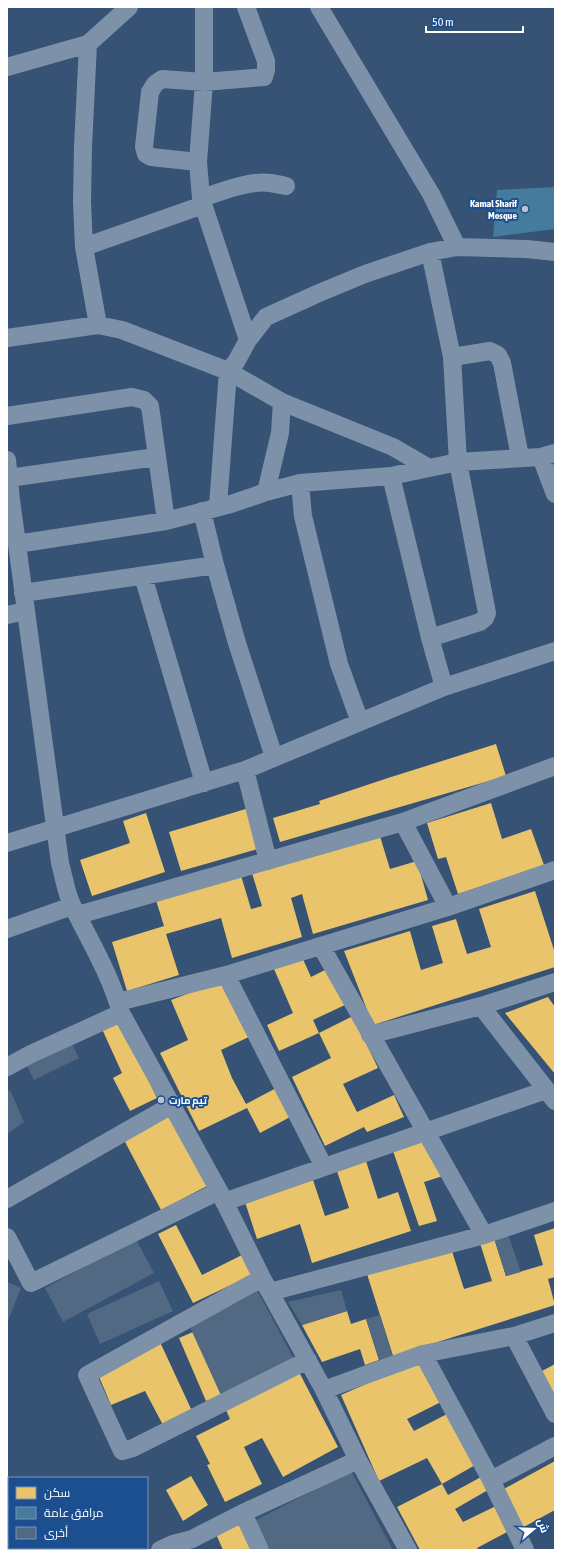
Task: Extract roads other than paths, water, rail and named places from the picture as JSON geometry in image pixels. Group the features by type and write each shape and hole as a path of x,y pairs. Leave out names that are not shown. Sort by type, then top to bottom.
{"street":[{"path":"7,67 88,44 129,7"},
{"path":"204,7 204,82 198,162 202,202 248,340"},
{"path":"198,162 151,157 146,154 144,147 150,92 155,84 162,79 204,82 264,77 266,61 246,7"},
{"path":"319,7 431,194 457,247"},
{"path":"88,44 82,147 84,247 98,325"},
{"path":"84,247 238,187 269,183 286,186"},
{"path":"274,757 237,643 215,565 210,509 228,371 236,362 248,340 266,317 365,274 430,252 457,247 527,249 555,252"},
{"path":"430,252 452,357 458,462 487,613 485,618 480,622 430,638"},
{"path":"7,338 98,325 122,330 228,371 282,402 393,447 429,468"},
{"path":"452,357 490,351 498,355 502,364 520,457"},
{"path":"7,416 132,397 144,400 150,406 166,521"},
{"path":"266,492 280,433 282,402"},
{"path":"17,544 166,521 231,504 266,492 300,483 391,476 458,462 548,455 555,494"},
{"path":"156,457 8,469 9,501 17,544 60,863 75,911 120,1008 154,1074 221,1196 266,1285 324,1390 358,1460 408,1550"},
{"path":"391,476 430,638 444,687"},
{"path":"300,483 303,516 339,664 360,722"},
{"path":"7,615 25,602 143,576 215,565"},
{"path":"143,576 204,783"},
{"path":"7,843 245,770 444,687 555,651"},
{"path":"7,930 268,861 403,822 555,766"},
{"path":"245,770 268,861"},
{"path":"403,822 448,907"},
{"path":"7,1067 120,1008 448,907 555,870"},
{"path":"321,946 484,1235"},
{"path":"226,975 324,1167"},
{"path":"370,1035 481,1006 555,982"},
{"path":"7,1237 31,1283 221,1196 324,1167 426,1132 550,1096 481,1006"},
{"path":"7,1199 172,1105"},
{"path":"308,1360 133,1448 122,1451 87,1375 266,1285 484,1235 555,1211"},
{"path":"324,1390 423,1354 514,1336 555,1323"},
{"path":"514,1336 555,1414"},
{"path":"423,1354 491,1480 525,1550"},
{"path":"491,1480 555,1446"},
{"path":"160,1550 173,1544 192,1539 243,1513 358,1460"},
{"path":"243,1513 260,1550"}],"place":[{"name":"Kamal Sharif Mosque","path":"525,209"},
{"name":"تيم مارت","path":"161,1100"}]}
